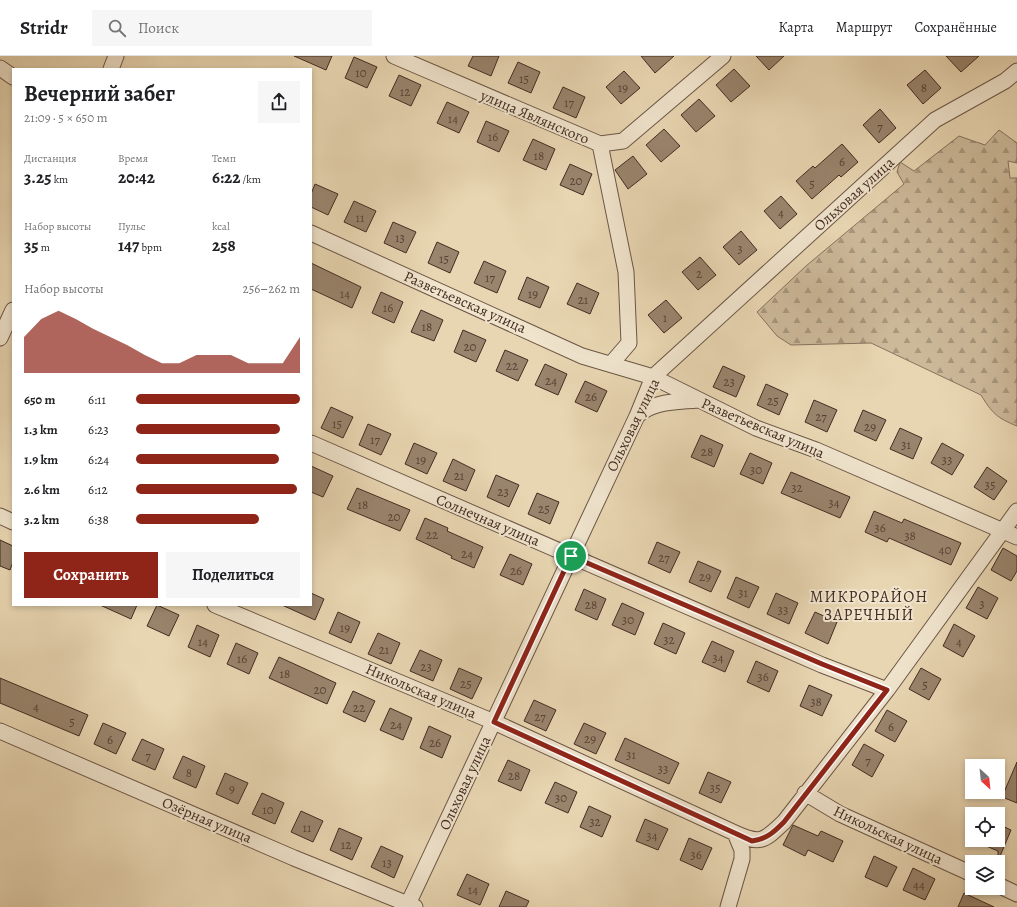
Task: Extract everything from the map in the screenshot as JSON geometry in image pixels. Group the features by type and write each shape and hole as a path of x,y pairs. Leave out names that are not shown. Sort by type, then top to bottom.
{"street":[{"path":"111,68 116,56"},
{"name":"улица Являнского","path":"394,56 600,144 623,141 723,56"},
{"path":"0,68 12,76"},
{"name":"Ольховая улица","path":"412,906 494,722 637,416 653,377 935,120 1005,81 1017,71"},
{"path":"600,144 626,272 628,343 611,364"},
{"name":"Разветьевская улица","path":"312,233 582,356 653,377 756,428 816,450 1017,537"},
{"path":"0,338 12,314"},
{"path":"637,416 645,408 655,405 697,400"},
{"name":"Солнечная улица","path":"312,443 822,664 887,690"},
{"name":"Никольская улица","path":"217,606 494,722 752,841 770,836 784,822 805,793 887,690 1017,511"},
{"path":"0,516 12,522"},
{"name":"Озёрная улица","path":"0,731 294,858 412,906"},
{"name":"Никольская улица","path":"805,793 840,814 965,871"},
{"path":"728,907 742,859 742,850 735,833"},
{"path":"1005,888 1017,893"}],"green space":[{"path":"999,130 1017,143 1017,163 1008,161 1010,178 1017,178 1017,426 1004,420 996,414 988,406 981,395 871,343 791,345 777,336 757,312 806,266 904,184 897,172 900,162 914,171 959,136 985,145"}],"building":[{"path":"294,56 332,56 326,70"},
{"path":"473,56 499,56 491,76 468,66"},
{"path":"641,56 674,56 655,73"},
{"path":"756,56 784,56 769,70"},
{"path":"946,56 979,56 961,72"},
{"path":"354,57 377,67 367,88 345,78"},
{"path":"518,62 540,72 531,93 508,83"},
{"path":"734,69 750,86 731,102 716,85"},
{"path":"925,70 941,88 923,104 907,85"},
{"path":"624,71 640,88 621,104 606,87"},
{"path":"399,75 421,85 411,106 389,96"},
{"path":"563,87 585,97 576,118 553,108"},
{"path":"699,99 715,116 696,132 681,115"},
{"path":"447,102 469,112 459,133 437,123"},
{"path":"880,109 896,128 879,143 863,125"},
{"path":"486,121 509,131 499,152 477,142"},
{"path":"664,129 680,146 661,162 646,145"},
{"path":"533,139 555,149 546,170 523,160"},
{"path":"842,144 858,162 841,177 839,175 812,199 796,181 813,166 815,168"},
{"path":"633,156 647,174 628,189 615,170"},
{"path":"570,164 592,174 583,195 560,185"},
{"path":"315,184 338,194 328,215 312,207 312,192"},
{"path":"781,196 797,214 780,229 764,211"},
{"path":"354,201 376,211 366,232 344,222"},
{"path":"393,222 416,232 406,253 384,243"},
{"path":"741,231 757,250 739,265 723,247"},
{"path":"437,242 459,252 450,273 428,263"},
{"path":"700,257 716,275 698,290 682,272"},
{"path":"484,261 506,271 497,293 474,283"},
{"path":"312,263 361,287 352,308 312,289"},
{"path":"527,277 549,287 540,308 518,299"},
{"path":"577,283 599,293 590,314 567,304"},
{"path":"381,292 403,302 394,323 372,313"},
{"path":"666,300 682,318 664,333 648,315"},
{"path":"421,310 443,320 434,341 411,332"},
{"path":"463,330 486,340 476,362 454,352"},
{"path":"505,350 528,360 518,381 496,371"},
{"path":"545,364 567,374 558,395 535,385"},
{"path":"723,366 745,376 736,397 713,387"},
{"path":"585,381 607,391 597,412 575,402"},
{"path":"766,384 788,394 779,415 757,405"},
{"path":"814,400 837,410 827,432 805,422"},
{"path":"331,407 353,417 343,438 321,428"},
{"path":"863,410 886,420 876,441 854,431"},
{"path":"368,424 391,434 381,455 359,445"},
{"path":"900,428 922,438 913,459 890,449"},
{"path":"701,435 723,445 714,467 691,457"},
{"path":"414,443 437,453 427,474 405,464"},
{"path":"942,443 964,455 952,475 931,463"},
{"path":"750,453 772,463 763,484 740,474"},
{"path":"453,459 475,470 466,491 443,481"},
{"path":"312,466 333,476 323,497 312,492"},
{"path":"987,467 1007,481 994,500 974,487"},
{"path":"791,472 850,497 840,518 781,493"},
{"path":"496,475 519,485 509,507 487,497"},
{"path":"357,488 410,510 400,531 347,509"},
{"path":"537,493 559,502 550,524 528,514"},
{"path":"874,511 902,523 904,519 961,543 951,565 889,538 887,542 865,532"},
{"path":"425,518 448,528 447,531 483,547 474,568 451,558 452,556 416,539"},
{"path":"0,540 12,546 12,565 10,570 0,566"},
{"path":"657,542 680,552 670,573 648,563"},
{"path":"1003,548 1017,556 1017,571 1011,581 991,570"},
{"path":"510,554 532,564 523,585 500,575"},
{"path":"698,561 721,571 711,592 689,582"},
{"path":"736,577 759,587 749,608 727,598"},
{"path":"978,587 998,598 987,619 966,608"},
{"path":"584,589 606,599 597,620 575,610"},
{"path":"312,593 324,599 315,620 284,606 312,606"},
{"path":"776,593 798,603 789,624 767,614"},
{"path":"622,603 644,613 635,635 612,625"},
{"path":"102,606 137,606 131,619"},
{"path":"157,606 179,615 169,636 147,626"},
{"path":"338,612 360,622 351,643 329,633"},
{"path":"815,612 837,622 828,644 805,633"},
{"path":"663,623 685,633 676,654 654,644"},
{"path":"954,624 975,636 963,657 943,646"},
{"path":"197,625 219,635 210,657 188,647"},
{"path":"378,633 400,643 391,664 368,654"},
{"path":"712,641 734,651 725,672 702,662"},
{"path":"236,643 258,653 249,674 227,664"},
{"path":"420,650 442,660 433,681 410,671"},
{"path":"279,657 336,683 327,704 269,678"},
{"path":"756,661 778,671 769,692 747,682"},
{"path":"459,668 482,678 472,699 450,689"},
{"path":"921,668 941,679 929,700 909,689"},
{"path":"0,678 88,715 79,736 0,703"},
{"path":"809,685 832,695 822,716 800,706"},
{"path":"353,691 375,701 365,722 343,712"},
{"path":"534,700 556,710 546,731 524,721"},
{"path":"390,708 412,718 403,740 380,730"},
{"path":"887,710 907,721 895,742 875,731"},
{"path":"103,723 126,733 116,754 94,744"},
{"path":"584,723 606,733 596,754 574,744"},
{"path":"429,726 451,736 442,758 420,748"},
{"path":"625,738 679,763 669,784 615,760"},
{"path":"142,739 164,749 155,770 132,760"},
{"path":"864,744 884,755 872,777 852,765"},
{"path":"183,756 205,766 196,788 173,778"},
{"path":"508,760 530,770 521,791 498,781"},
{"path":"1017,762 1017,803 1005,798 1005,790"},
{"path":"708,772 731,782 721,803 699,793"},
{"path":"225,773 248,783 238,804 216,794"},
{"path":"555,782 577,792 568,813 545,803"},
{"path":"262,793 284,803 275,824 252,814"},
{"path":"589,806 611,816 602,837 580,827"},
{"path":"301,811 323,821 313,842 291,832"},
{"path":"645,819 668,829 658,850 636,841"},
{"path":"793,825 818,836 821,831 843,841 833,862 808,850 805,856 783,845"},
{"path":"1005,827 1011,830 1005,844"},
{"path":"339,828 362,838 352,860 330,850"},
{"path":"689,838 712,848 702,870 680,860"},
{"path":"381,846 403,856 394,878 371,867"},
{"path":"989,847 1004,847 1001,855 998,855 998,851"},
{"path":"874,856 897,867 887,887 865,877"},
{"path":"913,868 935,879 925,900 903,890"},
{"path":"467,874 489,884 480,905 457,895"},
{"path":"506,891 529,901 526,907 499,907"},
{"path":"964,893 965,895 968,895 994,907 958,907"}],"district":[{"name":"МИКРОРАЙОН ЗАРЕЧНЫЙ","path":"869,606"}],"route":[{"path":"571,556 822,664 887,690 805,793 784,822 770,836 752,841 494,722 571,556"}]}
